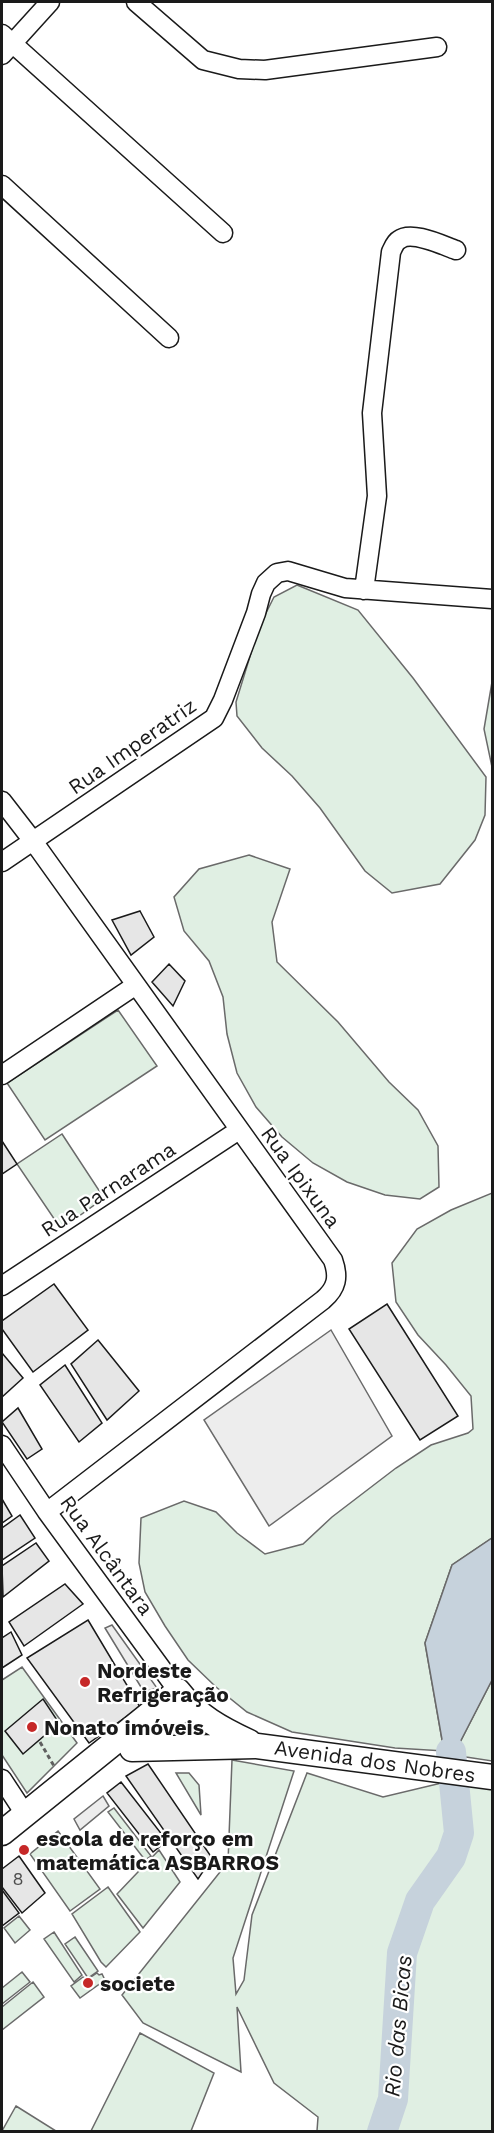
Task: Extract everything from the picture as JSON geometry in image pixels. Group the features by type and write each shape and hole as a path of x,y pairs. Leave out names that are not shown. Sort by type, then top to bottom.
{"main road":[{"name":"Avenida dos Nobres","path":"183,1698 220,1729 256,1746"},
{"path":"2,1851 132,1749 183,1698"},
{"path":"2,1833 183,1698"},
{"name":"Avenida dos Nobres","path":"132,1749 256,1746 492,1777"}],"street":[{"path":"50,2 5,44 223,233"},
{"path":"136,2 203,60 239,69 265,69 437,47"},
{"path":"2,185 169,338"},
{"path":"364,590 377,495 372,413 391,252 397,241 406,236 456,250"},
{"name":"Rua Imperatriz","path":"2,862 214,718 256,613 261,594 272,575 288,571 335,585 364,590 492,599"},
{"name":"Rua Ipixuna","path":"2,801 333,1260 337,1272 332,1292 48,1512"},
{"path":"2,1075 136,985"},
{"name":"Rua Parnarama","path":"2,1286 239,1130"},
{"name":"Rua Alcântara","path":"2,1445 183,1698"},
{"path":"2,1779 25,1814"}],"path":[{"path":"40,1742 56,1771"},
{"path":"45,1752 56,1766"}],"green space":[{"path":"297,585 358,610 413,678 486,777 485,815 475,840 440,884 392,893 365,871 320,808 292,776 262,748 237,716 236,702 259,627 274,597"},
{"path":"492,682 492,767 484,729"},
{"path":"249,855 290,869 272,922 277,962 338,1022 389,1082 418,1110 438,1146 439,1187 420,1199 385,1195 347,1182 313,1163 282,1137 256,1107 237,1073 227,1034 223,997 209,961 184,931 174,897 199,869"},
{"path":"118,1010 157,1066 45,1140 7,1083"},
{"path":"62,1134 104,1198 61,1229 17,1164"},
{"path":"492,1193 492,1538 452,1565 425,1643 444,1751 395,1748 292,1732 247,1712 188,1660 145,1592 139,1563 141,1518 184,1501 216,1512 237,1533 265,1554 303,1544 332,1517 396,1468 431,1445 468,1433 473,1429 471,1396 418,1335 396,1302 392,1263 417,1229 451,1210"},
{"path":"22,1667 77,1743 27,1793 2,1755 2,1680"},
{"path":"492,1680 492,1761 466,1757 455,1752"},
{"path":"232,1760 294,1771 233,1958 236,1994 244,1980 252,1915 307,1773 383,1797 454,1780 492,1788 492,2131 317,2131 318,2117 274,2083 237,2007 241,2072 143,2023 122,1995 228,1862"},
{"path":"176,1773 189,1773 199,1785 201,1815"},
{"path":"114,1808 151,1856 145,1860 108,1812"},
{"path":"58,1831 100,1889 70,1911 30,1854"},
{"path":"159,1850 180,1882 143,1928 117,1894"},
{"path":"108,1887 140,1932 106,1967 72,1914"},
{"path":"19,1916 30,1930 15,1943 4,1928"},
{"path":"54,1932 82,1975 74,1982 44,1939"},
{"path":"75,1937 98,1971 88,1978 65,1944"},
{"path":"22,1972 30,1982 2,2004 2,1988"},
{"name":"societe","path":"97,1973 102,1974 105,1980 80,1998 71,1986 83,1977 88,1979"},
{"path":"33,1982 44,1997 2,2030 2,2007"},
{"path":"140,2033 214,2073 191,2131 91,2131"},
{"path":"16,2106 56,2131 2,2131"}],"shaded area":[{"path":"331,1330 392,1436 269,1526 204,1420"},
{"path":"492,1538 492,1680 455,1752 444,1751 425,1643 452,1565"},
{"path":"112,1625 157,1688 144,1692 105,1628"},
{"path":"103,1796 109,1806 80,1830 74,1819"}],"building":[{"path":"140,911 154,937 131,955 112,920"},
{"path":"169,964 185,981 173,1006 152,982"},
{"path":"2,1141 17,1164 2,1174"},
{"path":"54,1284 88,1330 33,1372 2,1329 2,1321"},
{"path":"387,1304 458,1416 420,1440 349,1329"},
{"path":"98,1340 139,1391 107,1420 71,1364"},
{"path":"2,1353 23,1378 2,1397"},
{"path":"65,1365 102,1423 79,1442 40,1385"},
{"path":"18,1408 42,1449 27,1459 2,1422"},
{"path":"2,1499 12,1516 2,1523"},
{"path":"20,1515 35,1538 2,1560 2,1528"},
{"path":"36,1543 49,1561 3,1597 2,1566"},
{"path":"65,1584 83,1604 24,1646 9,1622"},
{"name":"Nordeste Refrigeração","path":"88,1620 140,1707 89,1743 27,1658"},
{"path":"11,1632 22,1655 2,1668 2,1638"},
{"name":"Nonato imóveis","path":"43,1699 59,1723 23,1754 5,1731"},
{"path":"148,1764 212,1858 198,1879 126,1776"},
{"path":"121,1782 167,1841 153,1852 107,1793"},
{"path":"19,1856 45,1893 22,1913 2,1887 2,1869"},
{"path":"2,1890 19,1913 2,1926"}],"waterway":[{"name":"Rio das Bicas","path":"382,2132 393,2099 402,1953 420,1901 451,1857 459,1833 451,1752"}],"place":[{"name":"Nordeste Refrigeração","path":"85,1682"},
{"name":"Nonato imóveis","path":"32,1727"},
{"name":"escola de reforço em matemática ASBARROS","path":"24,1850"},
{"name":"societe","path":"88,1983"}]}
